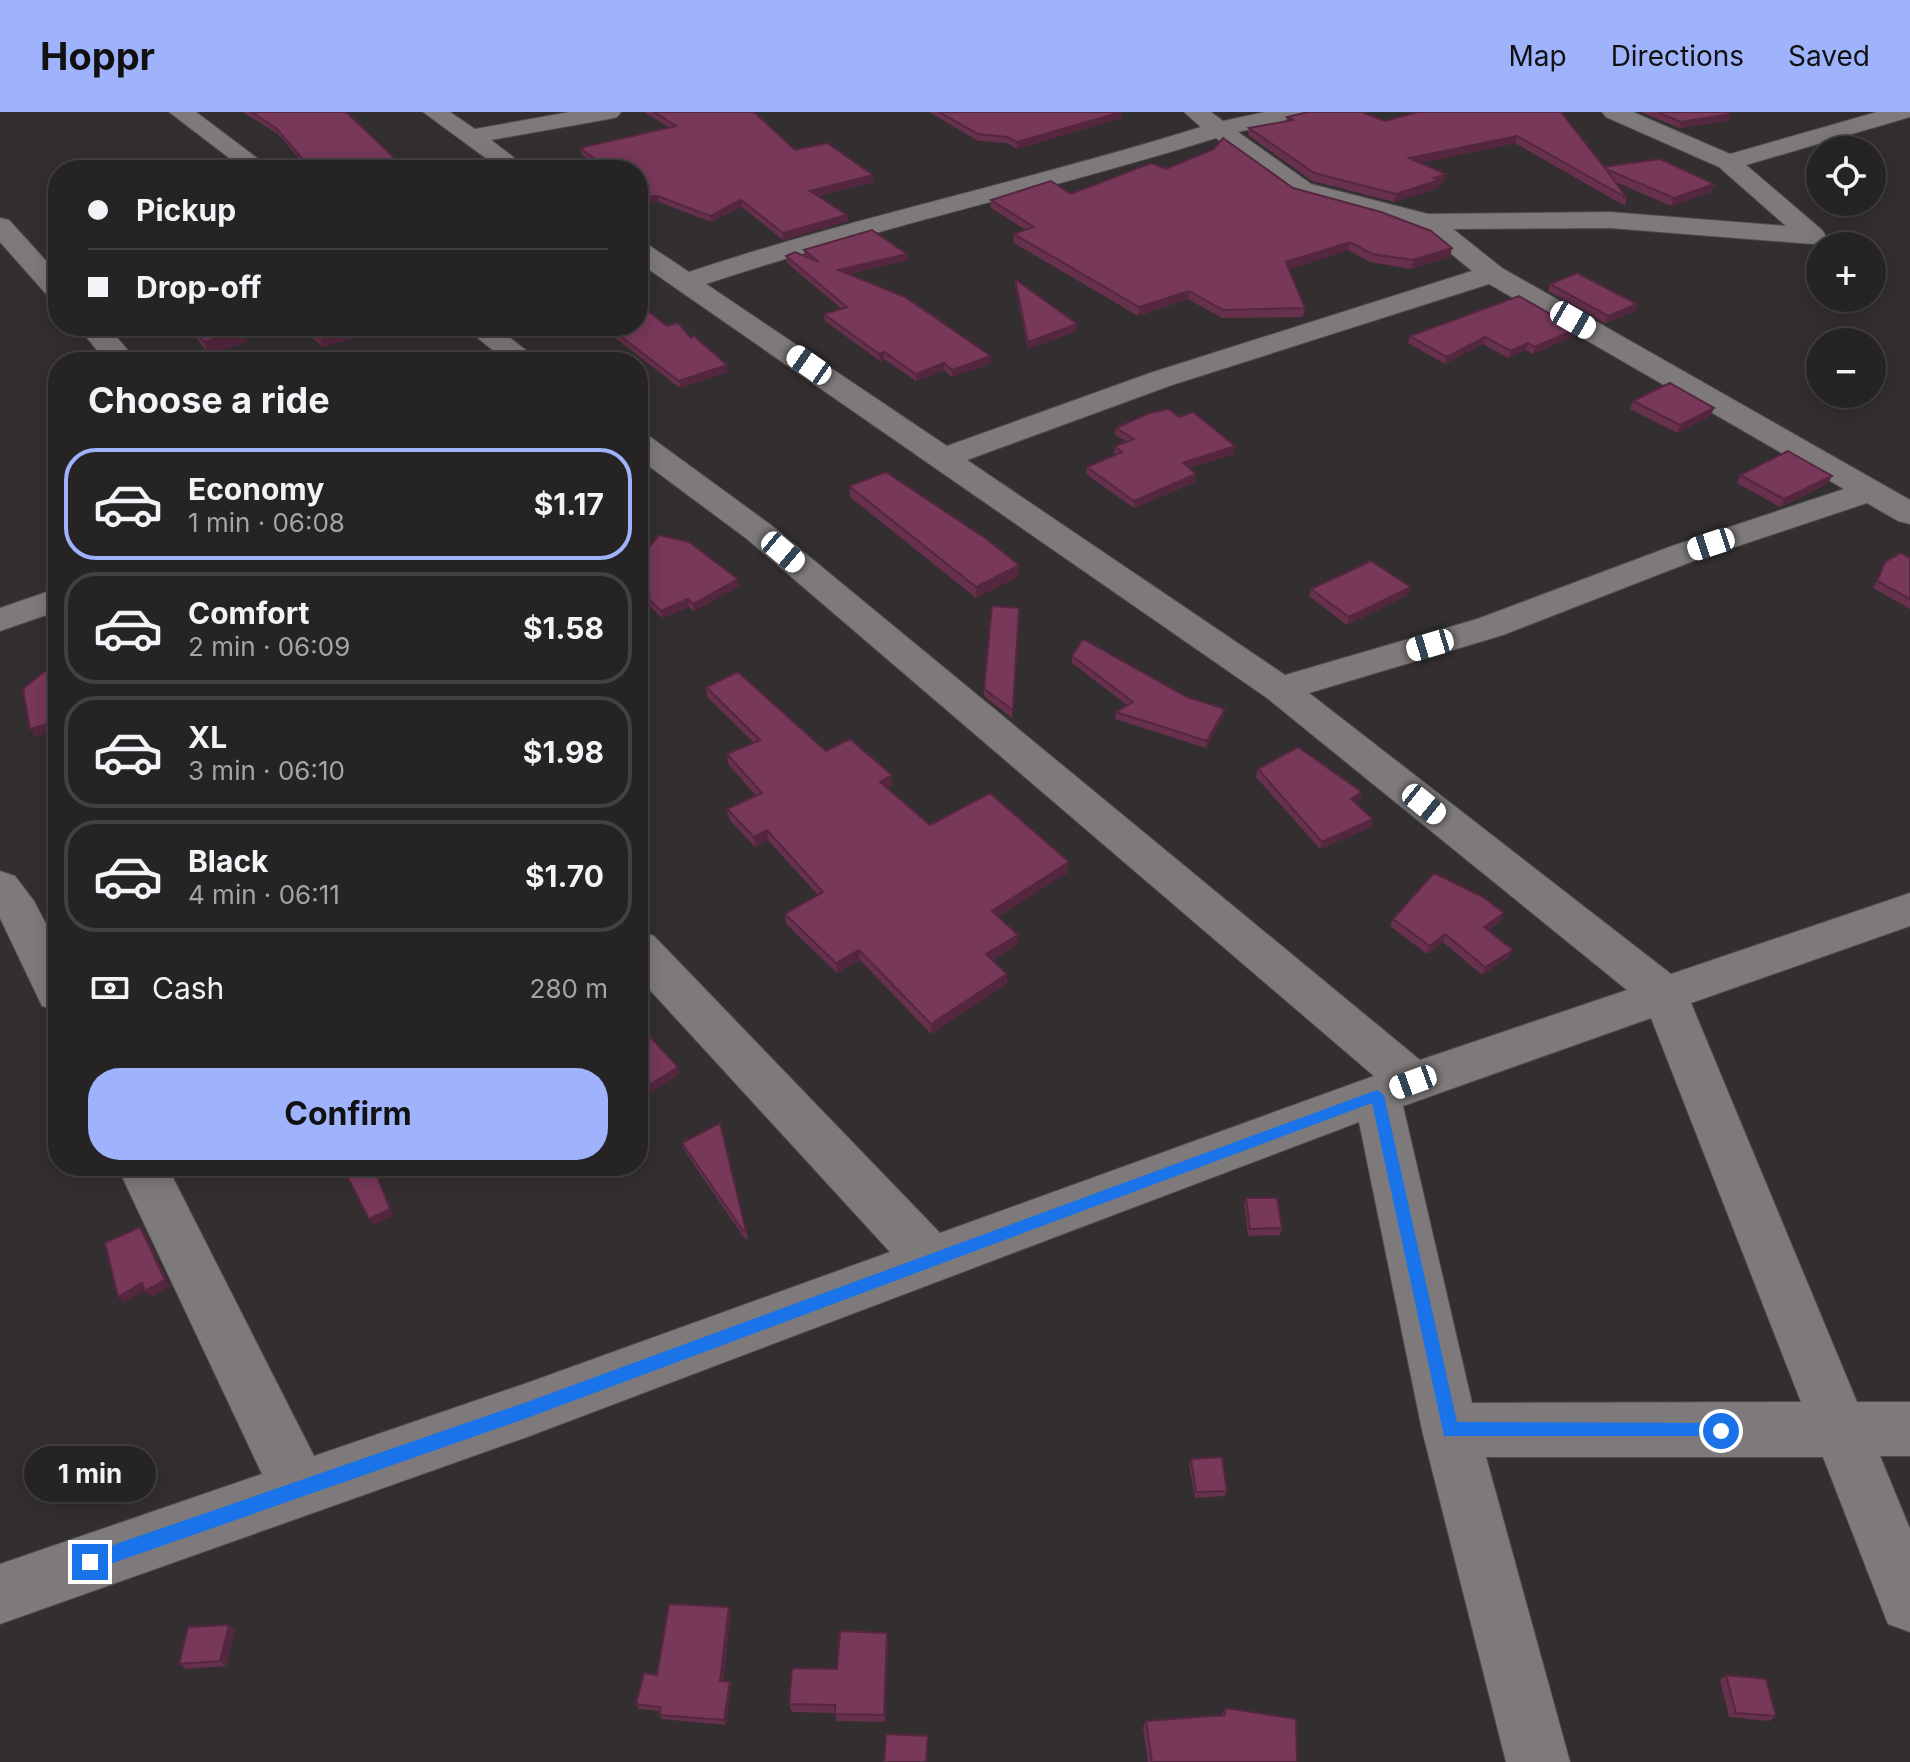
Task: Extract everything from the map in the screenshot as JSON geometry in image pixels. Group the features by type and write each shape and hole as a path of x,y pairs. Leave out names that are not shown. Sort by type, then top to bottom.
{"street":[{"path":"181,112 247,160"},
{"path":"435,112 503,160"},
{"path":"469,137 609,112"},
{"path":"1196,112 1302,189 1428,222 1610,220 1813,236 1728,162 1614,112"},
{"path":"686,282 779,251 1096,168 1222,128 1273,120 1298,112"},
{"path":"1728,162 1902,112"},
{"path":"1812,117 1840,128"},
{"path":"1428,222 1492,274 1910,514"},
{"path":"0,226 48,279"},
{"path":"648,257 1280,689 1665,995 1910,1602"},
{"path":"944,458 1189,370 1492,274"},
{"path":"100,336 114,352"},
{"path":"491,336 512,352"},
{"path":"648,450 759,532 1395,1089 1450,1430 1538,1762"},
{"path":"1280,689 1490,627 1684,553 1871,491"},
{"path":"0,620 48,603"},
{"path":"6,907 48,976"},
{"path":"0,1594 527,1410 1395,1089 1910,909"},
{"path":"648,959 932,1261"},
{"path":"147,1176 299,1488"},
{"path":"1450,1430 1910,1429"}],"building":[{"path":"251,112 346,112 396,160 304,160 276,128"},
{"path":"654,112 754,112 795,150 827,143 873,175 810,191 847,215 783,233 741,200 710,216 658,196 648,197 648,160 596,160 580,148 676,126"},
{"path":"939,112 1121,112 1017,142 1007,137 978,134"},
{"path":"1308,112 1362,112 1385,121 1418,112 1561,112 1604,167 1660,159 1714,184 1674,198 1606,169 1627,198 1517,136 1409,158 1446,174 1434,178 1439,180 1396,194 1314,173 1249,128 1293,120 1287,117"},
{"path":"1657,112 1726,112 1730,114 1681,122"},
{"path":"1223,138 1293,188 1381,212 1431,231 1452,248 1413,260 1372,254 1350,242 1286,262 1305,308 1223,310 1189,291 1139,307 1014,234 1034,227 991,200 1051,181 1071,194 1151,163 1166,169 1214,149"},
{"path":"872,230 907,254 838,270 905,297 991,356 952,370 944,363 916,374 884,352 879,354 824,314 847,307 786,256 795,252 819,262 804,250"},
{"path":"1577,273 1637,304 1608,316 1550,284"},
{"path":"1015,279 1077,324 1028,342"},
{"path":"1519,296 1576,329 1535,347 1528,343 1511,351 1485,337 1447,357 1410,336"},
{"path":"648,311 667,326 678,323 691,338 694,336 727,365 679,381 648,357 648,352 641,352 620,336 648,336"},
{"path":"199,336 224,336 204,342"},
{"path":"1670,383 1714,408 1680,425 1633,401"},
{"path":"1169,409 1179,417 1193,412 1235,446 1183,463 1196,474 1134,501 1087,467 1122,452 1115,446 1134,439 1116,428 1149,413"},
{"path":"1788,451 1832,476 1784,499 1740,475"},
{"path":"886,472 988,540 1019,565 976,587 849,486"},
{"path":"659,535 689,542 738,579 693,604 688,599 661,611 648,598 648,548"},
{"path":"1901,553 1910,558 1910,599 1877,581 1885,562"},
{"path":"1371,561 1411,587 1349,617 1311,589"},
{"path":"992,606 1019,608 1013,710 984,689"},
{"path":"1083,639 1187,697 1225,709 1207,741 1116,712 1133,702 1072,656"},
{"path":"48,671 48,724 30,729 23,689"},
{"path":"738,672 826,751 850,739 892,775 880,782 930,825 990,793 1069,862 992,911 1018,935 986,954 1007,974 931,1024 859,950 836,963 785,914 823,892 767,830 754,837 727,809 762,793 727,754 760,740 706,687"},
{"path":"1298,747 1362,792 1351,799 1373,819 1322,842 1258,769"},
{"path":"1434,873 1483,897 1504,913 1484,927 1513,950 1485,967 1445,934 1430,946 1393,919"},
{"path":"648,1035 678,1067 648,1086"},
{"path":"720,1123 746,1231 744,1232 682,1143"},
{"path":"347,1176 377,1176 390,1209 369,1219"},
{"path":"1246,1198 1277,1198 1282,1228 1250,1229"},
{"path":"140,1227 165,1280 145,1291 142,1283 118,1297 105,1243"},
{"path":"1222,1457 1227,1491 1196,1492 1191,1459"},
{"path":"669,1604 729,1607 720,1681 730,1682 724,1720 659,1715 661,1707 636,1704 644,1673 657,1675"},
{"path":"229,1625 220,1661 179,1664 188,1627"},
{"path":"840,1631 887,1633 884,1715 835,1714 835,1705 789,1704 792,1668 837,1669"},
{"path":"1726,1675 1766,1679 1776,1716 1736,1713"},
{"path":"1225,1708 1296,1719 1297,1762 1152,1762 1146,1721 1225,1715"},
{"path":"886,1734 928,1736 926,1762 884,1762"}],"route":[{"path":"90,1562 527,1410 1377,1095 1450,1430 1721,1431"}]}
